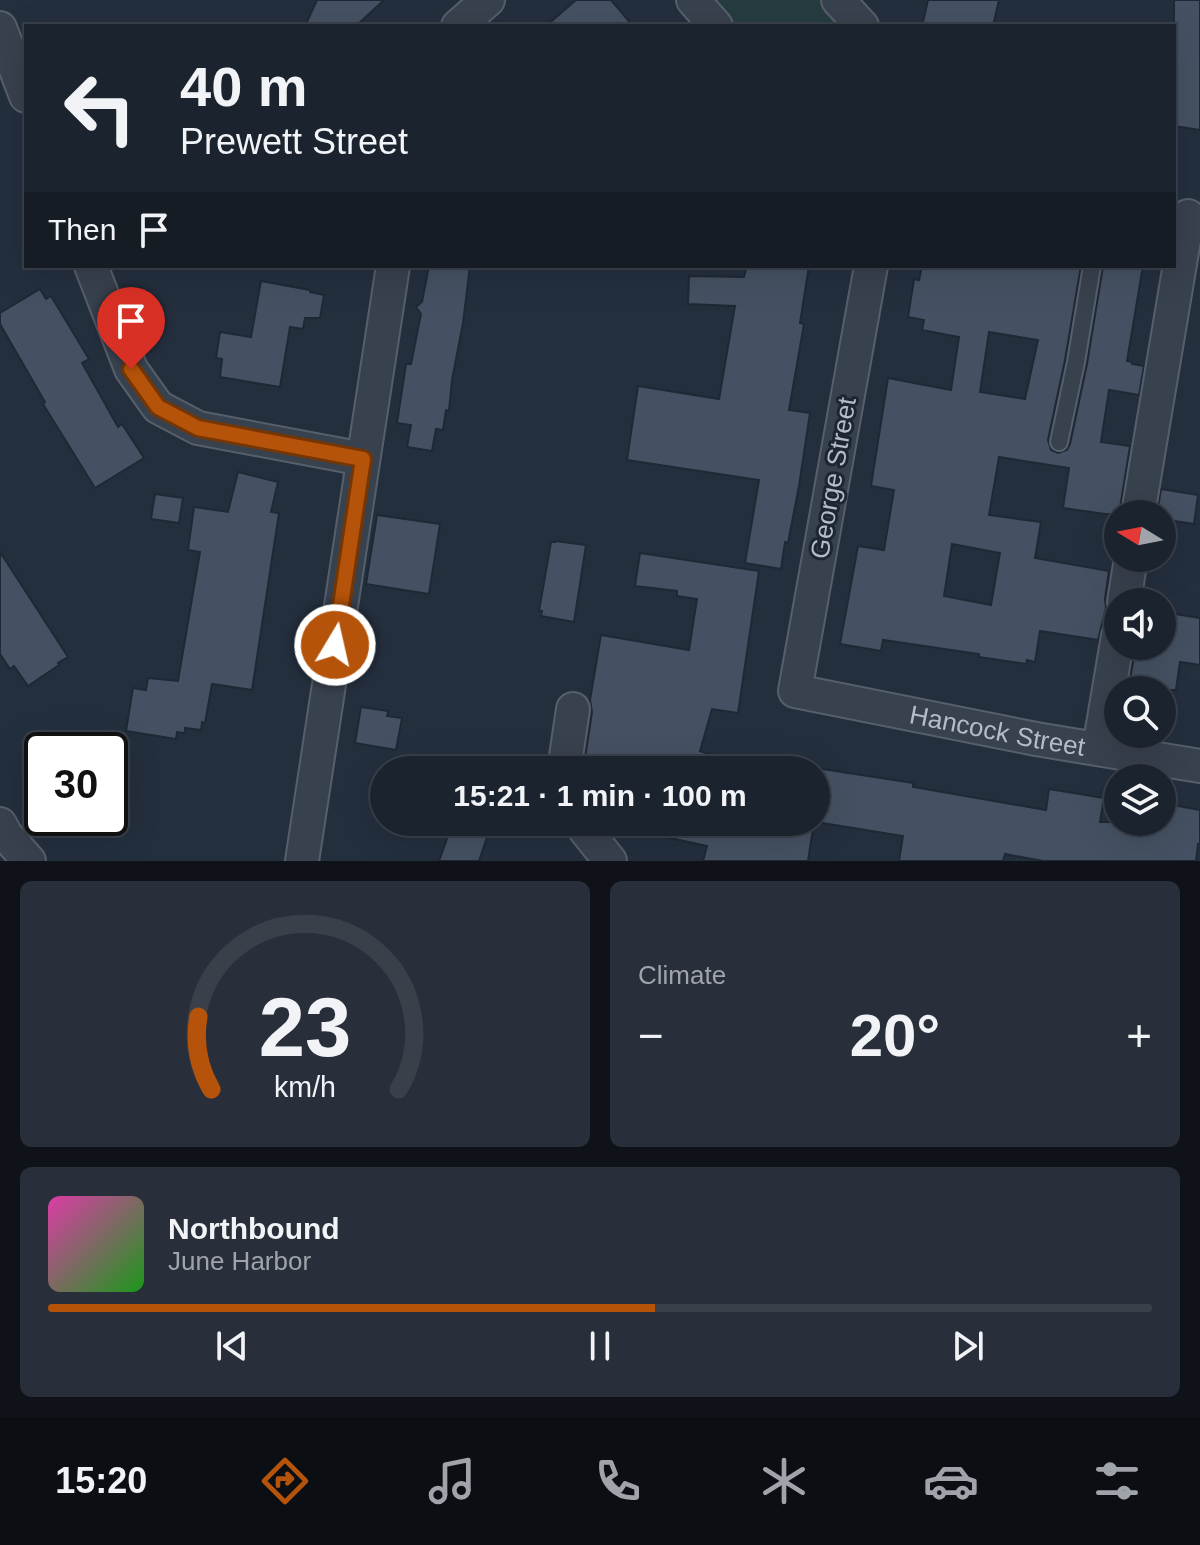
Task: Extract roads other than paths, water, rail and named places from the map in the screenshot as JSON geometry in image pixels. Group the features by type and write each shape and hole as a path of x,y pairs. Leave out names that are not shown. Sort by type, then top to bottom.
{"street":[{"path":"460,24 488,0"},
{"path":"693,0 714,24"},
{"path":"838,0 860,24"},
{"path":"0,28 24,91"},
{"path":"1140,500 1187,216"},
{"path":"92,268 131,369 158,407 198,428 363,459"},
{"path":"302,861 393,268"},
{"name":"George Street","path":"795,691 871,268"},
{"path":"1099,748 1114,660"},
{"name":"Hancock Street","path":"795,691 1036,739 1200,766"},
{"path":"566,756 573,709"},
{"path":"0,824 29,861"},
{"path":"590,836 610,861"}],"lane":[{"path":"1059,442 1092,268"}]}
